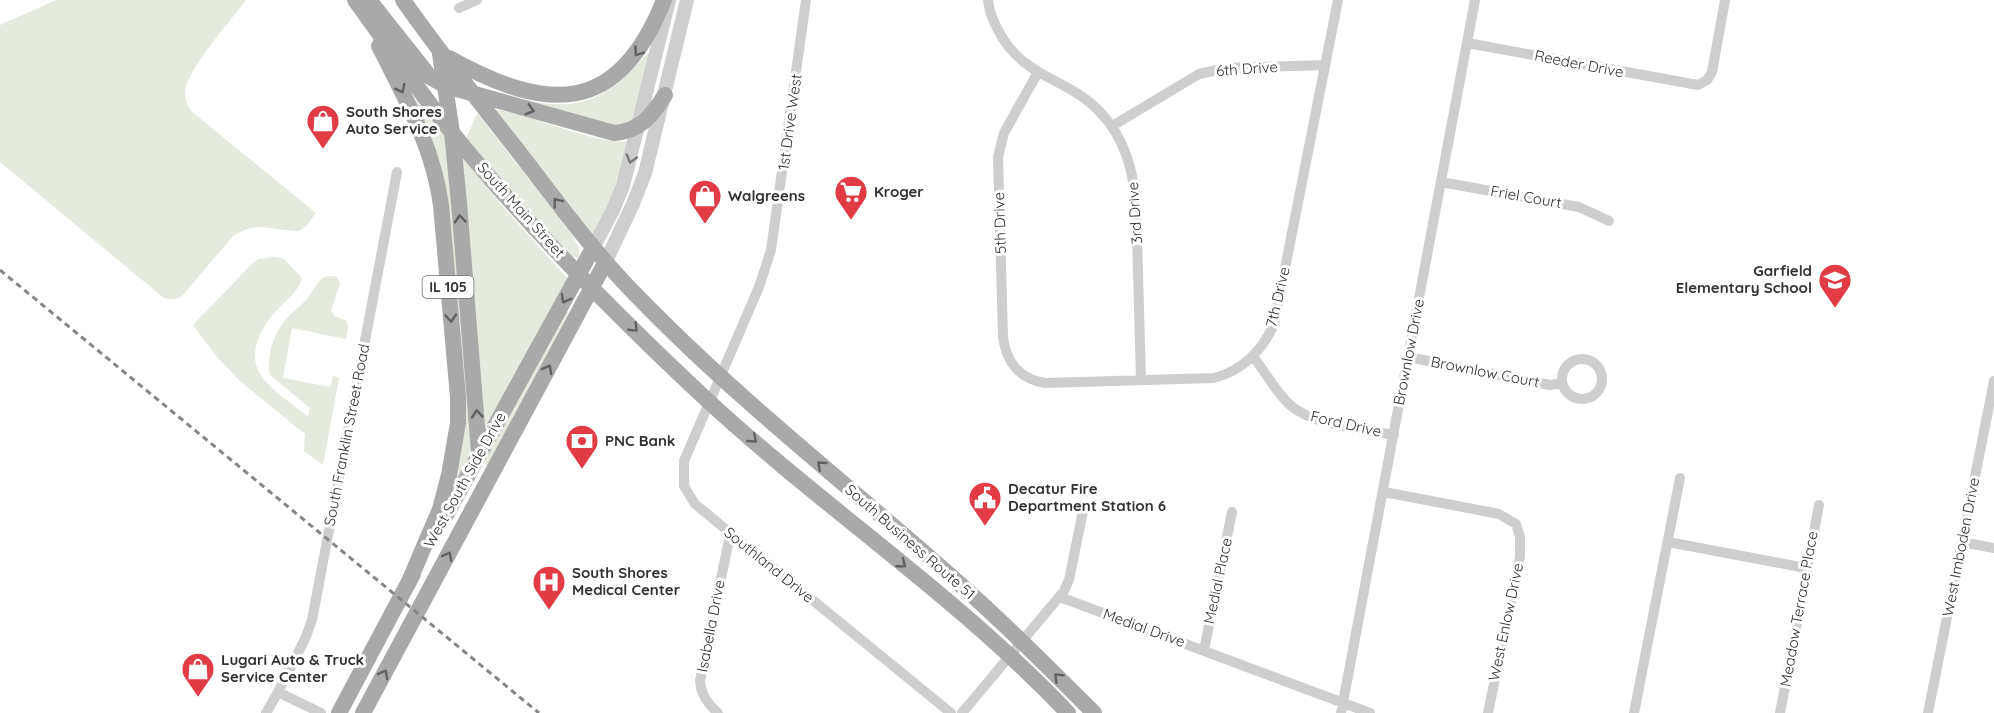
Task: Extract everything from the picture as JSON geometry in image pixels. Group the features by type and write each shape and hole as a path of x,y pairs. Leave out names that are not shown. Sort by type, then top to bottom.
{"main road":[{"name":"South Main Street","path":"355,0 452,132 541,236 708,401"},
{"name":"IL 105","path":"355,0 410,107 431,154 442,216 458,397 458,423 449,475 440,509 408,584"},
{"path":"369,0 430,77 446,86 604,132 623,132 639,127 654,113 665,95"},
{"name":"IL 105","path":"403,0 440,53 446,86 452,132 479,454 478,482 471,513"},
{"path":"440,53 474,73 508,85 545,94 576,94 609,80 630,62 647,38 664,0"},
{"name":"South Main Street","path":"440,53 604,263 719,377"},
{"name":"West South Side Drive","path":"339,713 593,248"},
{"path":"592,288 604,263"},
{"name":"West South Side Drive","path":"363,713 592,288"},
{"name":"South Business Route 51","path":"719,377 952,577 1094,713"},
{"name":"South Business Route 51","path":"708,401 839,514 963,614 1068,713"}],"street":[{"path":"459,8 477,0"},
{"path":"593,248 614,210 623,186 669,0"},
{"path":"604,263 633,204 645,173 687,0"},
{"name":"1st Drive West","path":"719,377 759,287 771,250 806,0"},
{"name":"3rd Drive","path":"988,0 990,13 1005,42 1017,57 1090,103 1112,126 1126,154 1134,184 1141,380"},
{"name":"7th Drive","path":"1025,376 1045,383 1214,378 1229,373 1253,356 1267,339 1274,324 1338,0"},
{"name":"Brownlow Drive","path":"1342,708 1474,0"},
{"name":"Reeder Drive","path":"1467,43 1692,85 1702,83 1712,75 1725,0"},
{"name":"6th Drive","path":"1112,126 1199,74 1226,68 1325,65"},
{"name":"5th Drive","path":"1025,376 1010,361 1003,336 998,157 1004,133 1038,72"},
{"name":"South Franklin Street Road","path":"266,713 279,692 312,620 397,172"},
{"name":"Friel Court","path":"1441,182 1578,207 1609,221"},
{"name":"Ford Drive","path":"1253,356 1284,399 1299,411 1316,419 1394,435"},
{"name":"Brownlow Court","path":"1408,357 1550,385 1562,383"},
{"name":"Southland Drive","path":"719,377 684,461 682,478 690,499 730,535 790,581 951,713"},
{"name":"West Imboden Drive","path":"1928,713 1991,410 1994,381"},
{"path":"1634,713 1680,478"},
{"name":"West Enlow Drive","path":"1384,492 1499,514 1516,524 1520,537 1520,557 1488,713"},
{"name":"Meadow Terrace Place","path":"1780,713 1819,505"},
{"path":"962,713 1060,597 1069,580 1083,511"},
{"name":"Medial Place","path":"1204,650 1232,512"},
{"name":"Isabella Drive","path":"718,713 706,700 700,681 730,535"},
{"path":"1668,542 1806,568"},
{"path":"1962,542 1994,548"},
{"name":"Medial Drive","path":"1060,597 1204,650 1342,708 1370,713"},
{"path":"279,692 321,713"}],"shaded area":[{"path":"56,0 246,0 193,72 187,84 186,100 191,111 316,213 306,226 299,231 258,227 242,231 233,236 183,295 176,299 167,299 0,162 0,25"},
{"path":"647,53 650,55 635,120 613,126 475,86 526,100 548,104 568,104 587,100 606,91 626,75"},
{"path":"408,93 415,95 445,134 474,454 461,479 451,486 449,253"},
{"path":"496,110 528,117 603,140 631,140 620,181 594,236"},
{"path":"477,113 570,231 579,248 579,258 570,256 466,139"},
{"path":"460,152 504,208 569,280 484,438"},
{"path":"273,257 284,259 302,278 295,292 271,317 261,332 256,349 256,366 269,385 308,417 310,408 270,375 270,352 282,324 307,299 322,279 337,277 340,284 331,310 334,316 347,321 346,339 292,328 283,378 331,387 333,376 339,378 323,465 304,451 305,434 240,381 217,357 193,325 253,263 259,259"},
{"path":"564,311 569,312 487,468 485,454"}],"railway":[{"path":"0,270 539,713"}],"place":[{"name":"South Shores Auto Service","path":"323,150"},
{"name":"Kroger","path":"851,221"},
{"name":"Walgreens","path":"705,225"},
{"name":"Garfield Elementary School","path":"1835,309"},
{"name":"PNC Bank","path":"582,470"},
{"name":"Decatur Fire Department Station 6","path":"985,527"},
{"name":"South Shores Medical Center","path":"549,611"},
{"name":"Lugari Auto & Truck Service Center","path":"198,698"}]}
